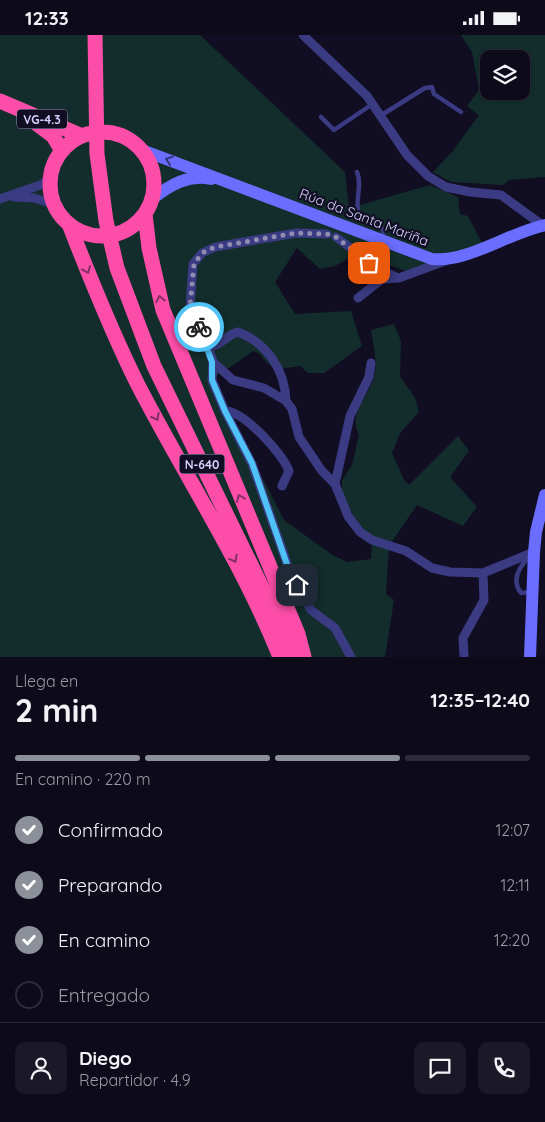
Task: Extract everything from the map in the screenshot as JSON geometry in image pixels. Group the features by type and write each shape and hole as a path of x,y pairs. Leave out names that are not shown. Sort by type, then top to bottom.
{"highway":[{"name":"N-640","path":"95,35 97,154 106,221 117,268 154,367 276,616 294,657"},
{"name":"VG-4.3","path":"1,102 82,136"},
{"name":"VG-4.3","path":"1,102 47,131 59,143 62,151"},
{"path":"69,224 90,235 116,235 133,226 145,214 152,199 154,175 142,150 130,140 116,134 106,132 82,136 62,151 55,163 51,175 51,191 54,204 69,224 138,383 262,612 280,657"},
{"path":"145,214 149,249 163,310 298,634 304,657"}],"street":[{"path":"303,35 367,96 379,117 407,155 428,176 446,187 501,195 544,226"},
{"name":"Rúa da Santa Mariña","path":"142,150 380,241 432,259 447,261"},
{"path":"1,199 43,183 51,175"},
{"name":"Rúa da Santa Mariña","path":"152,199 179,180 204,177 230,183"},
{"path":"1,199 34,198 54,204"},
{"path":"325,219 332,236 379,269 399,278"},
{"path":"358,298 382,279 399,278 467,255 507,236 544,226"},
{"path":"347,228 344,233 332,236 296,233 215,247 202,253 194,264 190,307 208,347 212,362 212,380 225,411 252,463 290,573 311,610 335,627 351,657"},
{"path":"208,347 213,347 232,333 238,332 259,343 278,367 286,401"},
{"path":"212,362 233,380 264,388 286,401 292,409 299,437 322,471 335,484 348,515 360,532 372,540 406,551 432,568 450,572 483,573 534,552"},
{"path":"335,484 350,416 369,377 371,363"},
{"path":"225,411 238,413 244,417 282,456 289,471 282,486"},
{"path":"530,657 534,552 536,532 545,495"},
{"path":"464,657 463,638 484,600 483,573"}],"lane":[{"path":"379,117 425,88 432,87 434,93 461,112"},
{"path":"321,117 334,130 371,105"},
{"path":"357,172 360,181 356,206 359,215 379,225 384,231 380,241"}],"green space":[{"path":"0,35 200,35 345,172 349,208 430,185 458,197 460,214 468,216 484,247 412,273 383,263 361,251 335,266 320,269 297,248 275,282 295,314 351,311 362,346 324,373 308,373 300,366 282,368 273,366 253,351 229,368 223,368 213,381 284,520 331,554 347,562 371,559 372,540 354,517 342,493 342,480 352,465 359,435 356,426 357,411 374,377 375,359 371,330 394,324 401,341 400,376 415,398 419,412 400,433 392,453 404,480 409,485 458,436 469,451 450,477 477,507 463,526 417,505 389,546 386,594 394,600 385,657 0,657"},
{"path":"461,35 545,35 545,177 509,180 503,185 451,182 433,172 452,152 479,115 467,106 479,90 472,52"}],"way so far":[{"path":"199,327 190,307 190,284 194,264 202,253 215,247 296,233 327,234 336,237 369,263"}],"route":[{"path":"199,327 212,362 212,380 225,411 252,463 276,527 290,573 297,585"}]}
